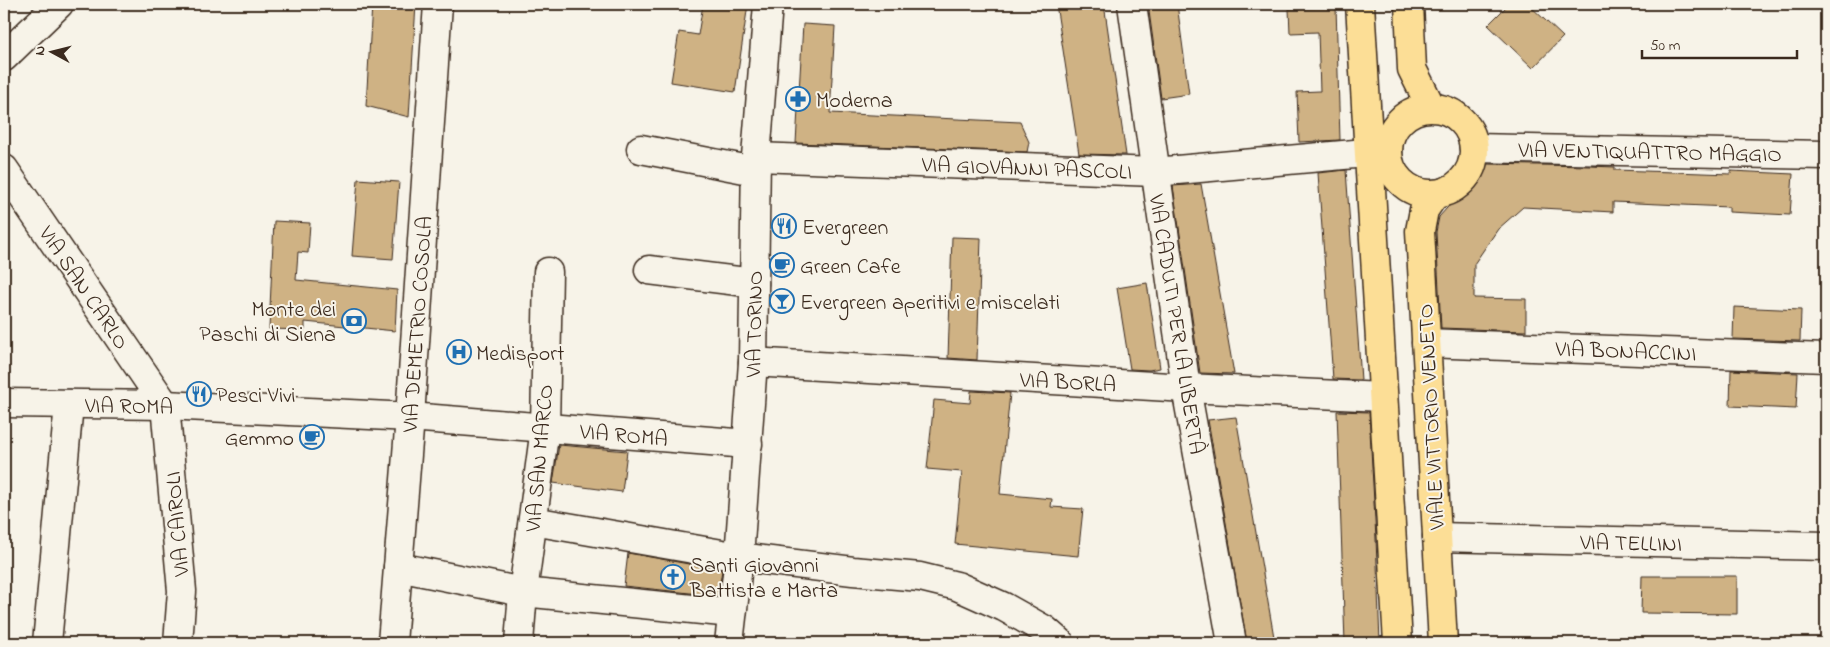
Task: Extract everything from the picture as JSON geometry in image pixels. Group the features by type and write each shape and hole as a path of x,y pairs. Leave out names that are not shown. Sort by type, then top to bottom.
{"main road":[{"path":"1360,4 1366,122 1383,150 1391,168 1404,185 1424,194 1448,191 1459,184 1468,174 1473,162 1474,148 1472,135 1456,115 1444,109 1431,107 1409,113 1400,120 1383,150"},
{"path":"1409,4 1412,70 1431,107"},
{"name":"VIALE VITTORIO VENETO","path":"1383,150 1372,198 1398,643"},
{"name":"VIALE VITTORIO VENETO","path":"1435,194 1424,210 1420,231 1443,643"}],"street":[{"path":"4,56 59,4"},
{"name":"VIA DEMETRIO COSOLA","path":"392,643 410,417 438,4"},
{"name":"VIA TORINO","path":"729,643 739,557 754,362 756,164 768,4"},
{"name":"VIA CADUTI PER LA LIBERTÀ","path":"1132,4 1186,388 1232,643"},
{"name":"VIA VENTIQUATTRO MAGGIO","path":"1474,148 1826,155"},
{"name":"VIA GIOVANNI PASCOLI","path":"642,149 756,164 1155,172 1383,150"},
{"name":"VIA SAN CARLO","path":"4,169 165,405"},
{"path":"649,270 754,283"},
{"name":"VIA SAN MARCO","path":"519,643 523,592 545,428 548,272"},
{"name":"VIA BONACCINI","path":"1426,343 1826,358"},
{"name":"VIA BORLA","path":"754,362 1186,388 1383,397"},
{"name":"VIA ROMA","path":"4,404 165,405 410,417 748,444"},
{"path":"47,643 68,404"},
{"name":"VIA CAIROLI","path":"165,405 182,591 178,643"},
{"path":"533,521 739,557 920,577 957,586 1004,607 1045,630 1060,643"},
{"name":"VIA TELLINI","path":"1437,537 1826,546"},
{"path":"398,567 523,592 732,613"}],"building":[{"path":"372,4 416,4 409,117 366,106"},
{"path":"703,4 748,4 735,92 671,82 679,32 698,35"},
{"path":"1056,4 1104,4 1126,155 1079,154"},
{"path":"1148,4 1177,4 1189,94 1161,98"},
{"path":"1509,4 1528,4 1563,37 1533,68 1488,25"},
{"path":"1336,7 1340,140 1299,142 1297,92 1320,91 1318,32 1290,33 1289,9"},
{"path":"803,24 835,26 830,113 1020,122 1029,142 1027,152 796,143"},
{"path":"1486,164 1615,167 1615,170 1731,174 1731,171 1793,174 1790,215 1729,212 1729,207 1613,202 1613,212 1523,207 1498,229 1474,264 1474,298 1526,299 1526,331 1441,328 1436,232 1439,217"},
{"path":"1346,170 1361,380 1333,379 1318,173"},
{"path":"358,179 399,182 393,259 352,256"},
{"path":"1201,184 1234,374 1200,373 1173,186"},
{"path":"274,221 310,223 308,253 298,252 296,280 397,290 395,331 305,322 305,330 269,329"},
{"path":"952,237 981,238 977,360 948,358"},
{"path":"1147,283 1160,368 1149,370 1130,369 1117,288"},
{"path":"1734,307 1801,310 1800,341 1733,339"},
{"path":"1731,370 1798,373 1796,409 1730,406"},
{"path":"971,391 1010,393 1000,494 1052,499 1051,507 1083,509 1078,556 955,544 962,472 927,469 934,400 970,403"},
{"path":"1337,411 1369,412 1380,643 1345,643"},
{"path":"1236,417 1275,643 1247,643 1208,420"},
{"path":"559,445 627,451 622,492 553,483"},
{"path":"628,553 722,570 718,596 624,586"},
{"path":"1642,576 1737,576 1737,614 1641,613"}],"place":[{"name":"Moderna","path":"798,99"},
{"name":"Evergreen","path":"784,226"},
{"name":"Green Cafe","path":"782,265"},
{"name":"Evergreen aperitivi e miscelati","path":"782,301"},
{"name":"Monte dei Paschi di Siena","path":"354,321"},
{"name":"Medisport","path":"459,352"},
{"name":"Pesci Vivi","path":"199,394"},
{"name":"Gemmo","path":"312,437"},
{"name":"Santi Giovanni Battista e Marta","path":"673,577"}]}
